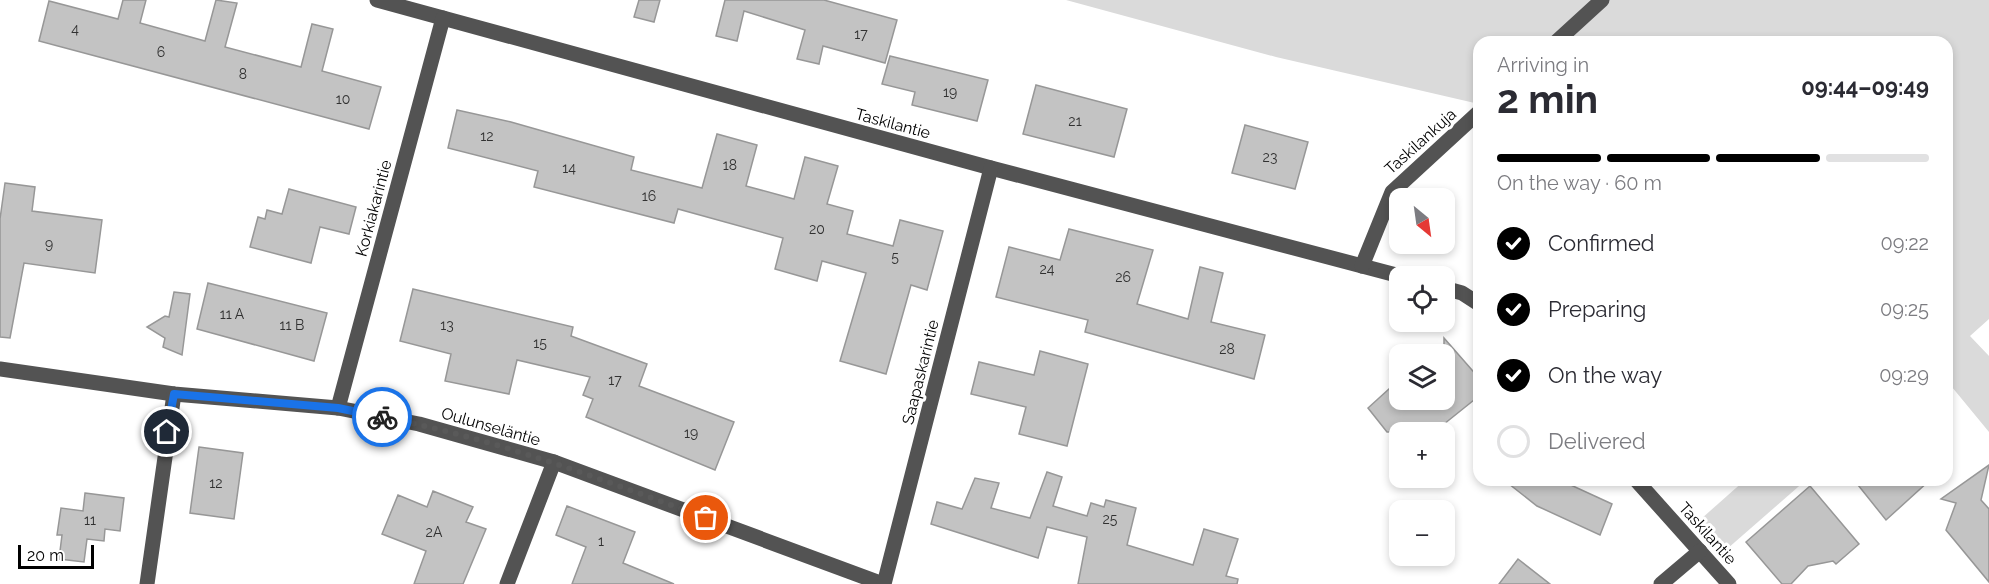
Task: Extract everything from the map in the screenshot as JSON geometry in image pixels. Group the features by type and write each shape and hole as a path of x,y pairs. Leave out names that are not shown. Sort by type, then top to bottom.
{"street":[{"name":"Taskilantie","path":"377,0 991,168 1389,273"},
{"path":"1563,36 1602,0"},
{"name":"Korkiakarintie","path":"338,408 442,18"},
{"name":"Taskilankuja","path":"1362,266 1392,192 1473,118"},
{"name":"Saapaskarintie","path":"884,584 991,168"},
{"path":"1455,291 1473,300"},
{"name":"Oulunseläntie","path":"0,369 174,394 338,408 419,424 554,462 884,584"},
{"path":"147,584 174,394"},
{"path":"507,584 554,462"},
{"name":"Taskilantie","path":"1641,486 1729,584"},
{"path":"1661,584 1700,551"}],"shaded area":[{"path":"1066,0 1989,0 1989,319 1970,336 1989,356 1989,432 1953,388 1953,36 1473,36 1473,103 1276,57"},
{"path":"1738,486 1799,486 1727,549 1701,519"}],"building":[{"path":"123,0 146,0 140,23 205,41 216,0 237,3 225,47 301,67 312,24 333,29 322,71 381,87 369,129 39,41 49,1 118,19"},
{"path":"639,0 660,0 654,22 634,17"},
{"path":"725,0 824,0 897,20 885,63 823,46 819,64 797,59 805,30 744,11 737,41 716,36"},
{"path":"890,56 988,80 977,121 912,105 915,92 882,84"},
{"path":"1036,85 1127,109 1114,157 1023,134"},
{"path":"457,110 511,122 634,157 631,170 702,188 717,134 757,145 746,186 794,199 805,157 838,166 827,204 853,211 847,234 893,246 900,220 943,231 927,290 911,285 886,374 840,361 866,273 822,261 817,281 775,269 783,238 678,209 674,223 534,187 538,171 448,148"},
{"path":"1245,125 1308,142 1295,189 1232,173"},
{"path":"5,183 35,187 32,211 102,220 95,273 24,263 10,338 0,337 0,219"},
{"path":"289,189 356,207 349,234 320,227 311,263 250,247 258,217 265,219 267,210 282,214"},
{"path":"1069,229 1153,250 1137,304 1188,319 1200,267 1223,273 1211,322 1265,335 1254,379 1085,332 1088,320 996,297 1009,247 1060,260"},
{"path":"208,283 327,313 314,361 197,329"},
{"path":"413,289 573,327 571,336 647,364 639,386 734,422 715,470 586,417 593,399 583,395 590,377 517,360 509,394 445,381 451,354 400,341"},
{"path":"174,292 190,294 182,355 163,347 165,338 147,327 165,316 169,317"},
{"path":"1040,351 1088,364 1067,446 1019,434 1026,407 971,394 979,362 1034,375"},
{"path":"1455,351 1473,371 1473,401 1446,422 1389,422 1389,432 1387,432 1368,408 1389,389 1389,410 1455,410"},
{"path":"199,447 243,453 234,519 190,513"},
{"path":"1989,465 1981,500 1989,509 1989,582 1946,530 1956,503 1941,499"},
{"path":"1047,472 1062,477 1053,506 1087,516 1091,503 1104,507 1106,500 1136,508 1127,545 1193,565 1204,529 1238,539 1226,576 1238,579 1237,584 1078,584 1087,537 1047,527 1038,558 931,524 937,502 962,509 975,478 999,483 991,508 1030,518"},
{"path":"1512,486 1573,486 1612,504 1600,535 1537,506"},
{"path":"1810,486 1859,544 1836,564 1833,561 1808,566 1791,584 1782,584 1746,542"},
{"path":"1859,486 1923,486 1886,520"},
{"path":"433,491 473,507 466,522 486,529 463,584 414,584 426,551 382,534 398,495 427,507"},
{"path":"85,493 124,498 120,531 105,529 104,541 87,539 84,562 59,559 62,535 57,535 61,508 83,511"},
{"path":"567,506 635,532 623,563 674,584 572,584 586,547 556,535"},
{"path":"1518,559 1550,584 1499,584"}],"way so far":[{"path":"382,417 419,424 554,462 706,518"}],"route":[{"path":"167,432 174,394 338,408 382,417"}]}
